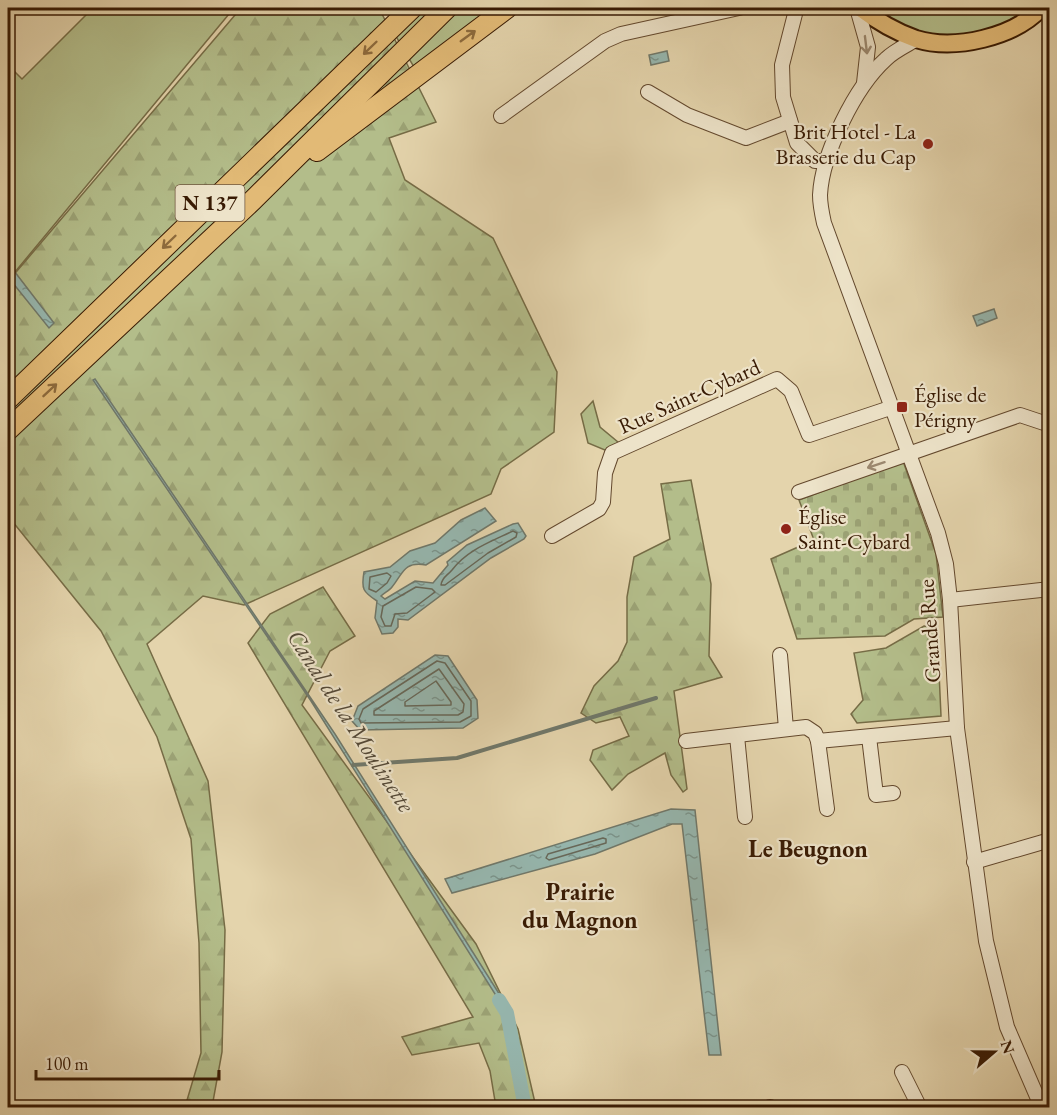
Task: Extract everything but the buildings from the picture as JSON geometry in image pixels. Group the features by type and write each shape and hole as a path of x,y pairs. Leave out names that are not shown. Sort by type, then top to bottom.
{"highway":[{"name":"N 137","path":"8,399 412,8"},
{"name":"N 137","path":"8,430 253,200 447,8"},
{"name":"N 137","path":"253,200 507,8"}],"main road":[{"path":"859,8 877,21 917,39 964,42 988,37 1027,21 1041,8"}],"street":[{"path":"501,116 613,37 648,26 739,8"},
{"name":"Grande Rue","path":"859,8 868,46 864,83"},
{"path":"794,11 782,64 783,97 797,143 815,161 827,161"},
{"name":"Grande Rue","path":"917,39 886,58 864,83 838,132 827,161 820,195 824,223 911,453 946,564 957,728 986,941 1007,1027 1036,1105"},
{"path":"648,92 687,115 746,138 790,121"},
{"name":"Rue Saint-Cybard","path":"552,536 599,509 603,502 605,472 612,453 777,379 791,391 809,435 893,407"},
{"path":"799,492 1020,415 1050,425"},
{"path":"950,600 1050,589"},
{"path":"780,655 786,729"},
{"path":"686,741 806,727 815,733 818,741 826,809"},
{"path":"818,741 957,728"},
{"path":"737,736 745,817"},
{"path":"869,736 876,795 893,793"},
{"path":"974,862 1050,840"},
{"path":"902,1072 920,1107"}],"green space":[{"path":"93,8 234,8 10,278 8,275 8,65 22,79"},
{"path":"241,8 379,8 436,122 389,138 405,180 493,238 557,372 554,432 501,469 491,494 244,605 203,596 147,644 208,781 225,930 222,1052 212,1107 185,1107 201,1053 199,943 191,839 157,737 101,631 8,516 8,276 11,278"},
{"path":"397,8 507,8 418,74 391,28"},
{"path":"860,8 1040,8 1027,21 939,42"},
{"path":"593,401 600,427 624,447 612,453 588,443 581,414"},
{"path":"903,461 936,554 943,617 914,619 885,636 797,639 771,559 814,540 799,500"},
{"path":"691,480 711,584 709,656 722,677 674,691 687,789 683,792 671,775 665,753 628,774 612,790 590,760 593,750 629,736 620,717 596,723 581,713 594,686 618,661 627,642 627,597 634,557 670,539 661,484"},
{"path":"323,587 355,636 330,651 302,705 476,944 518,1029 536,1107 496,1107 490,1071 479,1043 412,1055 402,1037 473,1017 248,643 270,614"},
{"path":"924,626 937,628 941,716 857,723 851,714 863,700 854,653 886,648"}],"water":[{"path":"667,51 669,61 651,65 649,55"},
{"path":"8,263 54,323 49,328 8,277"},
{"path":"994,309 997,318 977,326 973,316"},
{"path":"95,379 335,734 510,1011 528,1107 525,1107 507,1013 311,701 93,380"},
{"path":"485,508 496,521 426,565 418,564 408,567 391,588 381,596 385,599 415,581 433,583 448,565 447,562 467,545 513,524 518,523 526,536 524,539 491,558 408,620 398,619 398,627 393,633 382,634 375,618 377,601 366,592 363,586 364,572 390,567 410,551 435,543 461,520"},
{"path":"435,655 448,656 477,700 478,718 463,728 360,730 352,721 358,706"},
{"path":"671,809 695,810 721,1055 709,1055 682,824 672,824 595,854 452,893 445,879"}],"waterway":[{"path":"353,765 457,758 656,698"},
{"name":"Canal de la Moulinette","path":"499,1000 507,1013 525,1108"}],"place":[{"name":"Brit Hotel - La Brasserie du Cap","path":"928,144"},
{"name":"Église de Périgny","path":"902,407"},
{"name":"Église Saint-Cybard","path":"786,529"}],"district":[{"name":"Le Beugnon","path":"808,849"},
{"name":"Prairie du Magnon","path":"580,906"}]}
